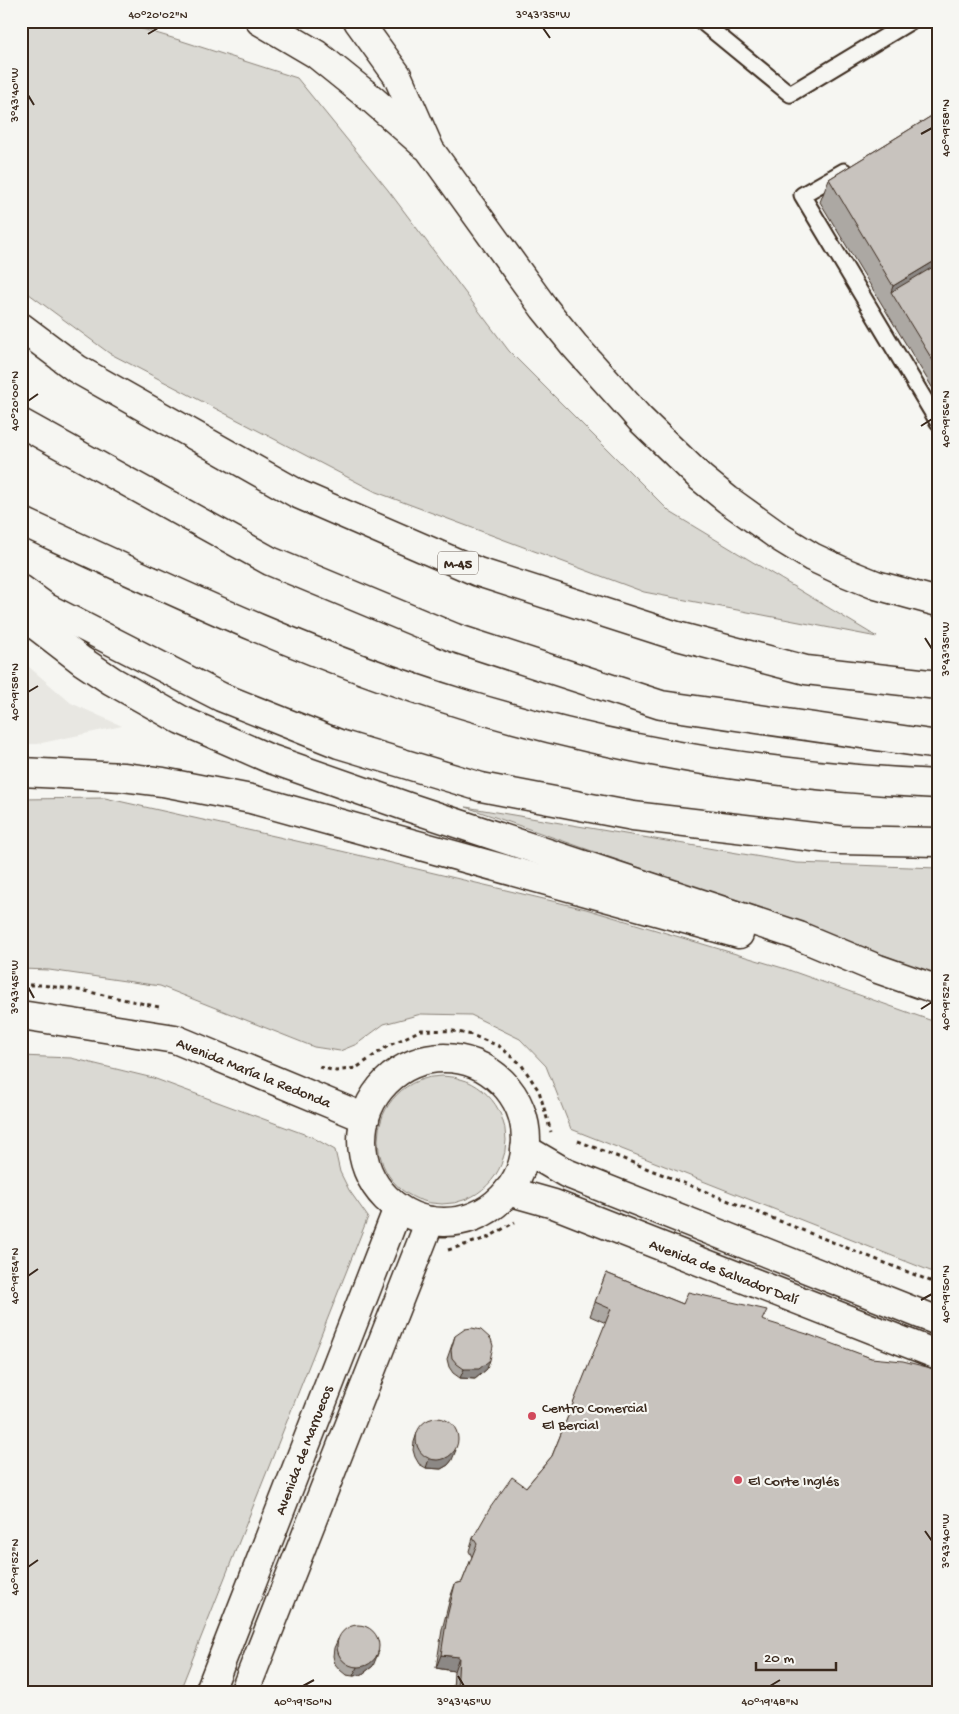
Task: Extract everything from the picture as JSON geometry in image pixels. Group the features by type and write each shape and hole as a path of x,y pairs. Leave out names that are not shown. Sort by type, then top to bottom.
{"main road":[{"path":"358,21 397,75 430,150 523,279 574,345 640,419 702,478 774,534 812,557 876,585 938,602"},
{"path":"258,22 316,54 373,100 430,150"},
{"name":"M-45","path":"21,327 77,369 298,494 478,572 677,636 806,670 938,685"},
{"path":"21,423 270,561 455,638 661,705 938,745"},
{"path":"21,521 169,589 307,648 414,688 562,732 705,761 834,776 938,784"},
{"path":"21,589 46,608 221,697 339,744 481,787 633,816 838,840 938,842"},
{"path":"21,614 75,656 112,681 181,720 268,758 402,805 799,936 878,969 938,990"},
{"path":"21,772 74,774 155,781 251,799 795,950 878,969"},
{"name":"Avenida María la Redonda","path":"21,1015 175,1039 366,1118"},
{"path":"444,1058 455,1059 485,1069 509,1090 523,1118 526,1150 518,1176 508,1191 492,1206 473,1217 452,1222 430,1221 413,1216 398,1208 378,1189 365,1164 362,1136 366,1118 374,1098 387,1082 404,1069 423,1061 444,1058"},
{"name":"Avenida de Salvador Dalí","path":"526,1150 566,1173 938,1322"},
{"name":"Avenida de Salvador Dalí","path":"508,1191 554,1204 938,1355"},
{"name":"Avenida de Marruecos","path":"209,1693 398,1208"},
{"path":"244,1693 430,1221"}],"lane":[{"path":"701,21 790,94 910,21"},
{"path":"853,166 802,195 938,422"}],"path":[{"path":"21,985 41,985 85,991 150,1004 168,1010"},
{"path":"316,1067 336,1070 356,1068 388,1046 420,1030 453,1031 472,1035 499,1046 520,1064 539,1091 554,1139"},
{"path":"578,1141 938,1284"},
{"path":"444,1255 448,1250 487,1238 520,1218"}],"shaded area":[{"path":"21,21 116,21 297,78 388,190 509,351 670,512 877,637 644,592 376,492 109,353 21,288"},
{"path":"21,660 71,703 122,726 37,744 21,744"},
{"path":"105,798 586,909 786,969 938,1023 938,1274 571,1129 546,1066 520,1039 471,1015 421,1014 384,1024 357,1044 340,1051 314,1047 160,986 49,970 21,969 21,799"},
{"path":"466,807 796,863 938,868 938,975 752,907"},
{"path":"21,1056 71,1058 153,1078 312,1137 335,1150 340,1172 349,1190 368,1217 179,1693 21,1693"},
{"path":"442,1076 466,1081 487,1095 501,1116 506,1140 501,1164 487,1185 466,1199 442,1204 418,1199 397,1185 383,1164 378,1140 383,1116 397,1095 418,1081"}],"building":[{"path":"938,112 938,259 893,286 829,179"},
{"path":"938,264 938,369 891,292"},
{"name":"El Corte Inglés","path":"606,1273 683,1304 688,1292 767,1310 762,1320 807,1334 871,1358 903,1361 938,1371 938,1693 457,1693 459,1657 441,1655 455,1584 462,1582 477,1544 473,1538 490,1508 512,1477 526,1487 552,1456 611,1309 595,1302"},
{"path":"465,1329 481,1330 491,1339 493,1346 490,1360 479,1369 464,1369 452,1358 451,1350 455,1336"},
{"path":"437,1418 452,1424 458,1439 452,1454 437,1460 422,1454 416,1439 422,1424"},
{"path":"358,1625 373,1631 379,1646 373,1661 358,1667 343,1661 337,1646 343,1631"}],"place":[{"name":"Centro Comercial El Bercial","path":"532,1416"},
{"name":"El Corte Inglés","path":"738,1480"}]}
